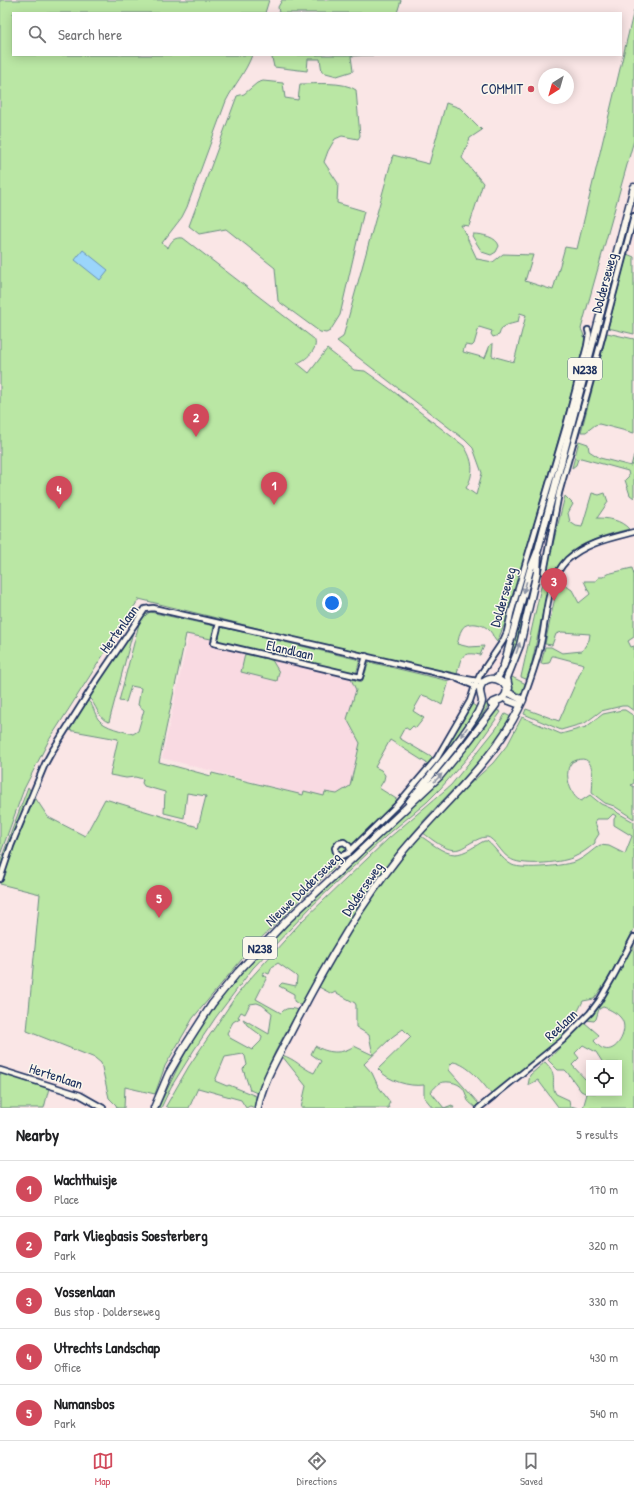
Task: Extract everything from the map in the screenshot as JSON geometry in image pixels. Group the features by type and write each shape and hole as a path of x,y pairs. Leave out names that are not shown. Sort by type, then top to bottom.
{"main road":[{"name":"Dolderseweg","path":"496,678 505,659 530,570 538,550 634,187"},
{"name":"Dolderseweg","path":"508,695 509,684 507,678 520,645 536,572 538,550"},
{"name":"N238","path":"479,686 496,678"},
{"name":"N238","path":"479,686 487,680 496,678"},
{"path":"496,678 504,684 508,695 521,703"},
{"name":"Nieuwe Dolderseweg","path":"399,814 468,727 482,702 479,686"},
{"path":"479,686 485,698 494,704"},
{"name":"N238","path":"494,704 501,704 508,695"},
{"name":"Dolderseweg","path":"258,1108 260,1096 267,1080 298,1019 364,905 400,856 478,768 498,743 521,703"},
{"name":"Nieuwe Dolderseweg","path":"154,1108 167,1078 183,1049 212,1004 234,976 285,922 422,794 450,765 482,723 494,704"}],"street":[{"name":"Dolderseweg","path":"521,703 540,648 549,600 555,580 547,576 544,572 559,493 634,216"},
{"name":"Dolderseweg","path":"350,850 379,824 397,805 436,758 479,686 503,641 507,632 511,613 565,430 587,346 589,334 588,330"},
{"path":"555,580 568,560 582,549 607,539 634,532"},
{"name":"Hertenlaan","path":"0,879 11,846 45,764 64,730 145,609 153,608 366,656 455,677 479,686"},
{"name":"Elandlaan","path":"219,623 214,644 360,677 366,656"},
{"name":"Reelaan","path":"478,1108 548,1053 586,1018 599,1001 623,960 634,937"},
{"name":"Hertenlaan","path":"0,1070 80,1095 103,1108"}],"shaded area":[{"path":"190,629 376,676 351,787 336,798 296,793 162,758"}],"green space":[{"path":"0,0 269,0 265,12 12,12 12,56 252,56 247,67 226,101 187,207 182,217 162,243 168,248 173,240 183,238 314,339 315,346 311,354 304,360 297,363 309,373 327,349 354,370 365,371 464,446 471,461 472,467 471,477 466,488 476,495 482,473 473,448 465,440 337,341 343,337 393,155 429,164 446,103 460,108 482,130 470,138 462,158 483,183 469,226 461,225 477,259 493,262 503,254 533,255 525,281 553,290 565,247 577,249 634,10 634,140 581,329 585,341 564,420 506,621 497,642 491,632 484,626 472,624 464,626 460,632 457,644 469,647 484,646 480,655 469,654 465,655 461,659 457,674 428,670 139,599 49,740 24,789 0,855","holes":["520,313 526,315 514,362 492,356 493,344 490,345 485,358 463,352 465,345 472,346 474,344 479,327 492,331 491,334 493,337 499,335 500,331 504,327 518,322"]},
{"path":"282,0 401,0 397,12 279,12 278,7"},
{"path":"273,56 351,56 353,71 337,76 322,72 320,59 308,59 307,71 274,67"},
{"path":"263,81 283,83 285,98 298,100 300,84 337,84 351,87 356,90 360,136 358,139 342,136 335,139 324,162 338,183 337,203 364,211 340,315 330,331 326,333 320,332 278,301 275,268 226,229 199,234 189,226 237,96 244,94 257,83"},
{"path":"473,234 485,235 495,240 499,246 496,252 491,255 482,252 472,236"},
{"path":"627,254 634,257 634,334 608,328"},
{"path":"607,333 634,339 634,433 599,424 595,425 586,432 581,432"},
{"path":"579,441 588,444 589,451 600,458 631,466 634,455 634,498 630,495 625,480 629,476 628,471 581,458 578,459 576,465 572,468"},
{"path":"592,493 599,495 605,493 608,502 597,518 614,520 622,523 629,529 596,539 588,543 581,547 555,574 550,573 548,570 549,560 565,496 573,504 568,513 570,522 576,526 582,527"},
{"path":"632,568 634,575 634,637 628,641 631,647 634,646 634,711 627,706 622,706 601,711 585,723 561,730 524,714 526,709 559,721 584,664 552,656 549,663 541,664 545,647 551,647 562,653 582,651 589,640 590,634 562,632 556,634 552,645 545,644 557,588 560,582 572,590 579,603 590,594 584,581 596,581 599,577 603,577 607,574"},
{"path":"533,569 517,642 505,678 501,676"},
{"path":"543,578 548,583 548,589 528,680 521,677"},
{"path":"150,612 214,626 211,639 186,634 159,762 211,776 212,773 303,795 304,791 324,796 325,792 337,794 350,786 360,743 347,719 356,690 351,679 362,682 369,662 449,681 442,705 422,695 413,711 424,718 416,728 413,726 409,730 405,727 399,738 433,758 428,764 390,740 375,767 381,770 385,775 379,788 398,800 333,868 252,947 193,1018 165,1066 155,1094 125,1087 124,1108 117,1108 109,1098 101,1063 95,1058 27,1031 40,894 0,884 0,862 28,787 48,817 85,836 105,799 198,827 206,796 187,793 184,818 164,813 165,792 144,786 142,783 143,779 110,775 118,739 68,730 87,700 93,707 98,719 105,725 133,734 138,731 144,710 138,705 141,688 131,686 126,702 119,701 140,620"},
{"path":"221,627 360,660 356,674 218,641"},
{"path":"133,632 109,722 105,721 88,697"},
{"path":"245,654 272,660 279,672 277,681 241,672"},
{"path":"510,676 526,684 522,695 514,694"},
{"path":"484,702 489,705 463,744 437,775 431,779 461,739"},
{"path":"472,704 478,708 433,769 433,766 460,726"},
{"path":"495,709 501,712 475,749 440,789 427,802 386,836 311,907 253,968 216,1017 171,1087 161,1108 158,1108 182,1059 199,1029 237,977 301,909 434,785 461,756"},
{"path":"625,710 634,716 634,783 631,785 634,787 634,819 614,806 605,803 592,793 593,780 591,767 585,760 580,759 572,762 569,767 568,774 570,788 578,799 581,801 590,795 601,804 615,810 634,822 634,929 608,979 594,999 583,1001 578,1011 567,1021 564,1036 492,1095 470,1070 453,1062 450,1065 449,1070 479,1104 475,1107 470,1103 465,1092 458,1084 443,1082 431,1092 444,1108 433,1108 424,1097 424,1085 405,1084 393,1080 378,1069 411,1037 403,1029 392,1037 364,1064 372,1073 378,1086 390,1102 388,1106 389,1108 301,1108 306,1086 282,1055 314,1073 321,1061 311,1054 315,1046 325,1050 339,1052 354,1046 373,1055 369,1035 356,1027 355,1003 335,992 332,994 319,987 348,934 376,890 419,835 441,850 455,854 463,853 484,841 487,841 508,863 525,867 544,867 571,863 583,858 600,845 609,846 625,854 632,836 614,825 614,819 616,816 613,814 608,819 597,819 595,822 599,834 595,840 595,843 590,847 572,858 549,863 514,861 506,856 490,838 487,837 454,850 440,845 423,833 459,794 493,763 508,744 522,717 561,734 586,727 603,714"},
{"path":"505,714 511,717 490,749 425,819 381,874 352,917 301,1006 294,1001 294,994 279,986 282,983 296,986 297,977 295,975 278,963 272,967 269,974 264,972 262,975 267,977 256,999 281,1013 289,1008 298,1010 275,1052 257,1093 250,1090 243,1069 247,1065 243,1054 225,1057 215,1081 256,1096 255,1108 250,1106 246,1108 241,1100 198,1088 189,1108 169,1108 166,1106 189,1066 236,996 248,981 302,921 389,838 451,785 496,729","holes":["257,1003 272,1013 269,1034 243,1019 247,1025 262,1036 261,1041 252,1050 230,1038 227,1033 233,1022 240,1018 238,1017 241,1012 245,1014 250,1004"]},
{"path":"634,943 634,1108 583,1108 586,1096 622,1096 622,1060 601,1060 596,1052 583,1045 575,1053 579,1058 572,1065 586,1079 586,1094 581,1091 565,1070 558,1070 548,1060 584,1022 599,1035 594,1041 601,1048 613,1048 620,1041 624,1031 623,1022 618,1015 612,1011 603,1007 599,1009 594,1021 586,1020 619,973"},
{"path":"545,1062 552,1072 553,1086 556,1094 569,1100 570,1106 578,1108 559,1108 538,1080 528,1085 530,1075"},
{"path":"0,1073 49,1088 44,1108 0,1108"},
{"path":"452,1105 454,1108 444,1108"}],"water":[{"path":"83,250 108,270 100,280 75,260"}],"place":[{"name":"COMMIT","path":"531,89"},
{"name":"Park Vliegbasis Soesterberg","path":"196,437"},
{"name":"Wachthuisje","path":"274,505"},
{"name":"Utrechts Landschap","path":"59,509"},
{"name":"Vossenlaan","path":"554,601"},
{"name":"Numansbos","path":"159,918"}]}
